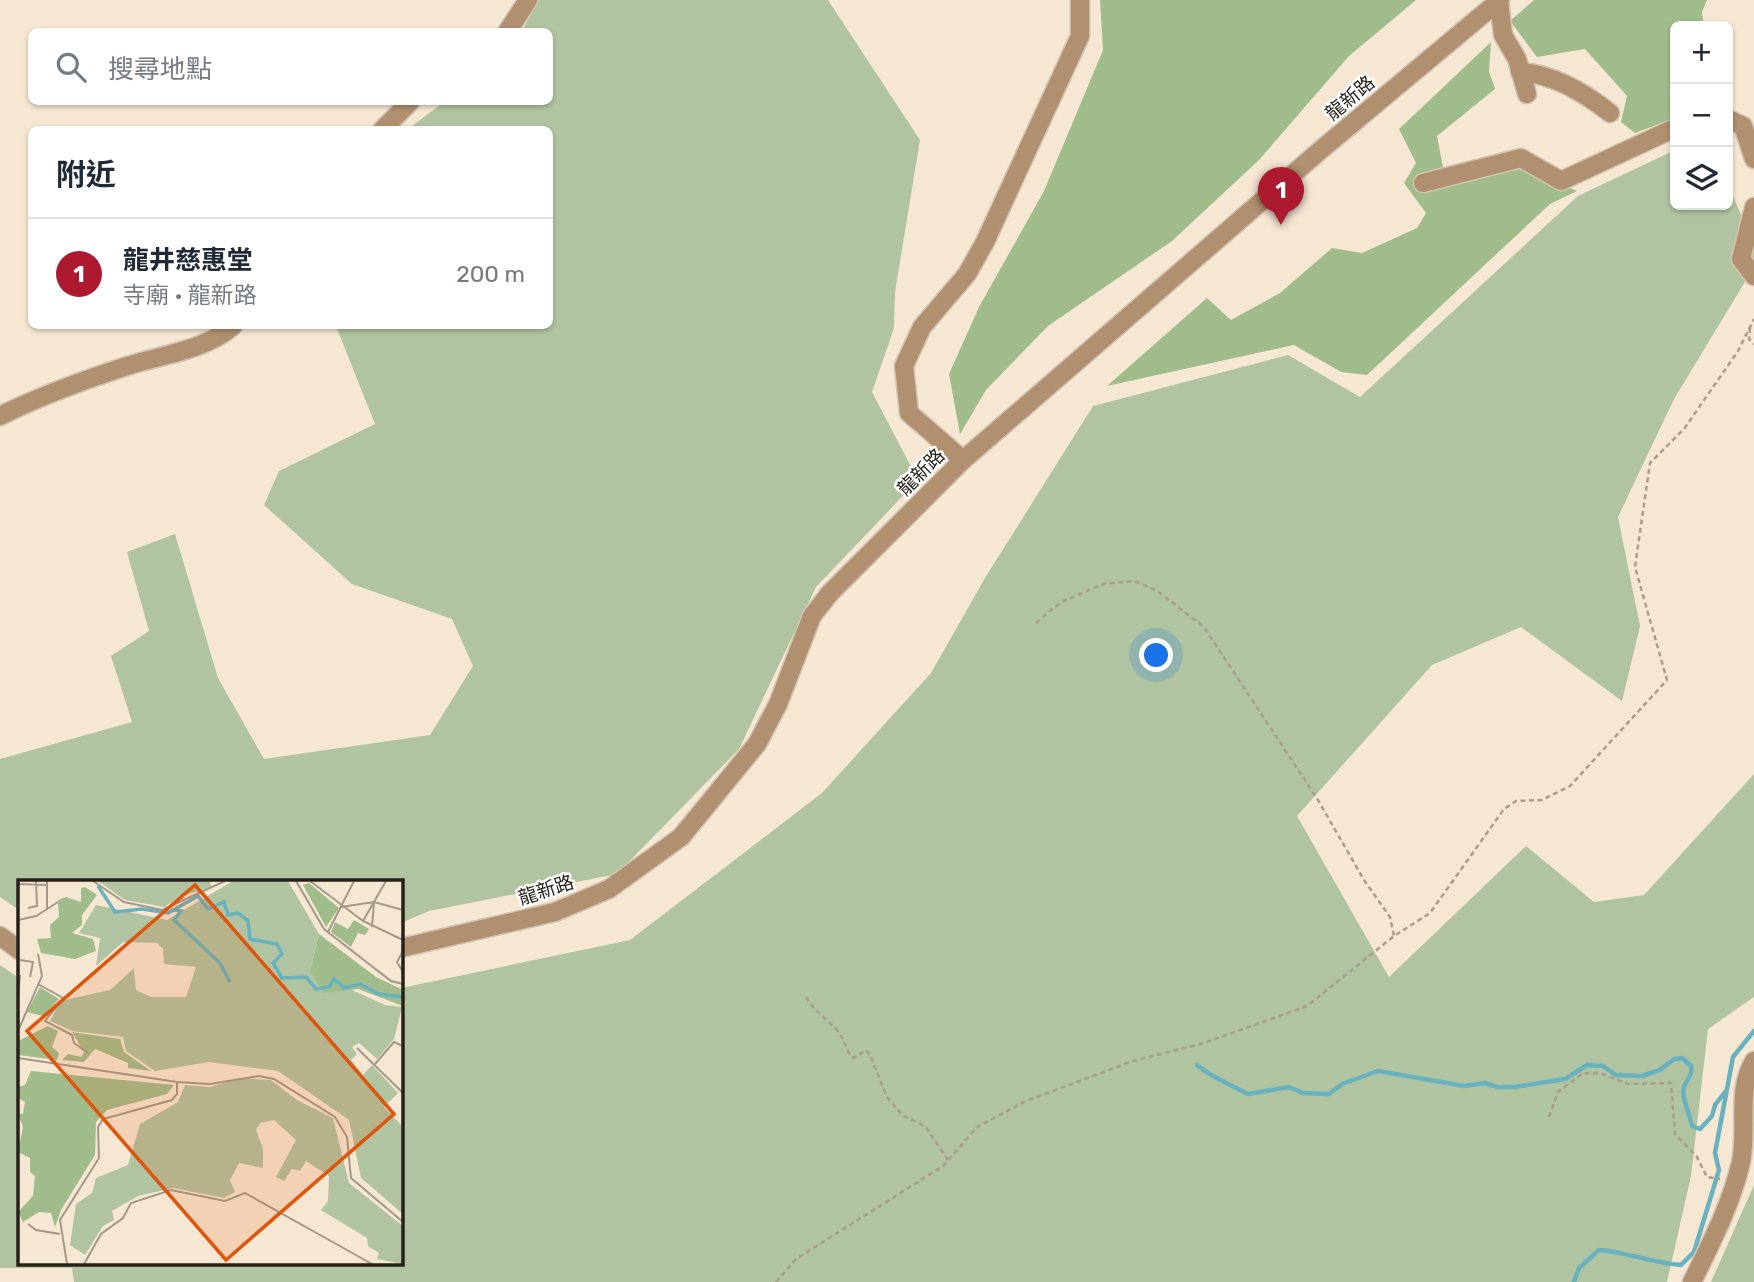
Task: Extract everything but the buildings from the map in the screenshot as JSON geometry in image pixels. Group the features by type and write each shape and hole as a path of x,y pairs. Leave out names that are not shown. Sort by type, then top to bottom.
{"street":[{"path":"510,28 528,0"},
{"path":"964,460 909,413 904,366 922,327 967,274 985,242 1080,36 1080,0"},
{"path":"1499,1 1503,35 1527,94"},
{"name":"龍新路","path":"402,948 555,912 610,889 681,837 757,744 778,704 812,616 824,600 964,460 1323,148 1499,1"},
{"path":"1520,72 1540,73 1590,98 1610,113"},
{"path":"386,126 407,105"},
{"path":"1733,121 1743,126 1754,159"},
{"path":"1423,183 1521,158 1561,181 1670,130"},
{"path":"1754,207 1741,259 1754,276"},
{"path":"0,416 24,404 125,366 208,342 228,329"},
{"path":"0,936 18,949"},
{"path":"1692,1282 1725,1214 1742,1160 1745,1089 1754,1061"}],"path":[{"path":"776,1282 796,1259 948,1160 977,1127 1026,1101 1120,1066 1204,1043 1307,1006 1394,936 1430,913 1504,809 1516,801 1542,800 1570,786 1667,680 1635,567 1650,463 1684,429 1738,351 1754,319"},
{"path":"1751,325 1749,339 1754,344"},
{"path":"1037,623 1061,602 1103,584 1134,581 1156,590 1204,627 1318,800 1364,880 1390,918 1394,936"},
{"path":"806,997 812,1008 836,1030 853,1058 866,1050 887,1097 902,1115 925,1126 948,1160"},
{"path":"1549,1117 1558,1092 1583,1073 1600,1073 1628,1084 1671,1083 1675,1134 1697,1157 1707,1177 1721,1180"}],"green space":[{"path":"538,0 828,0 920,140 895,292 894,328 872,392 918,480 816,587 739,749 617,874 429,911 402,923 402,880 18,880 18,909 0,897 0,759 132,722 111,656 149,631 127,552 175,534 218,678 264,759 430,735 473,666 452,619 352,584 264,505 279,471 375,424 337,329 553,329 553,126 412,126 440,105 553,105 553,28 524,28"},
{"path":"1100,0 1416,0 1349,56 1259,160 1172,241 1048,326 986,390 960,434 949,374 979,307 1044,191 1103,50"},
{"path":"1534,0 1707,0 1702,12 1703,21 1670,21 1670,120 1635,133 1621,122 1627,96 1585,49 1537,57 1510,21"},
{"path":"1491,42 1489,71 1495,89 1437,136 1443,167 1453,184 1519,166 1577,191 1550,204 1367,375 1341,372 1294,345 1107,386 1207,298 1231,320 1280,293 1332,248 1362,253 1417,228 1426,213 1404,183 1416,163 1399,129"},
{"path":"1670,152 1670,210 1733,210 1733,196 1754,244 1754,267 1674,399 1618,517 1640,626 1622,701 1521,627 1432,665 1297,816 1389,977 1526,846 1594,902 1644,895 1754,774 1754,997 1708,1029 1691,1176 1667,1282 74,1282 72,1268 0,1268 0,965 18,977 18,1264 402,1264 402,988 630,940 822,793 931,673 985,578 1093,406 1288,355 1360,397 1578,196"},
{"path":"1754,1185 1754,1282 1711,1282"}],"waterway":[{"path":"1574,1282 1579,1268 1599,1250 1681,1265 1694,1252 1719,1170 1715,1153 1733,1057 1754,1031"},
{"path":"1197,1065 1248,1094 1289,1087 1303,1093 1329,1094 1342,1084 1378,1071 1464,1086 1485,1083 1498,1087 1515,1087 1565,1079 1587,1065 1603,1066 1616,1075 1642,1076 1660,1070 1674,1059 1682,1058 1691,1066 1683,1091 1685,1101 1692,1126 1700,1129 1712,1116 1715,1105 1725,1092"}],"place":[{"name":"龍井慈惠堂","path":"1281,225"}]}
